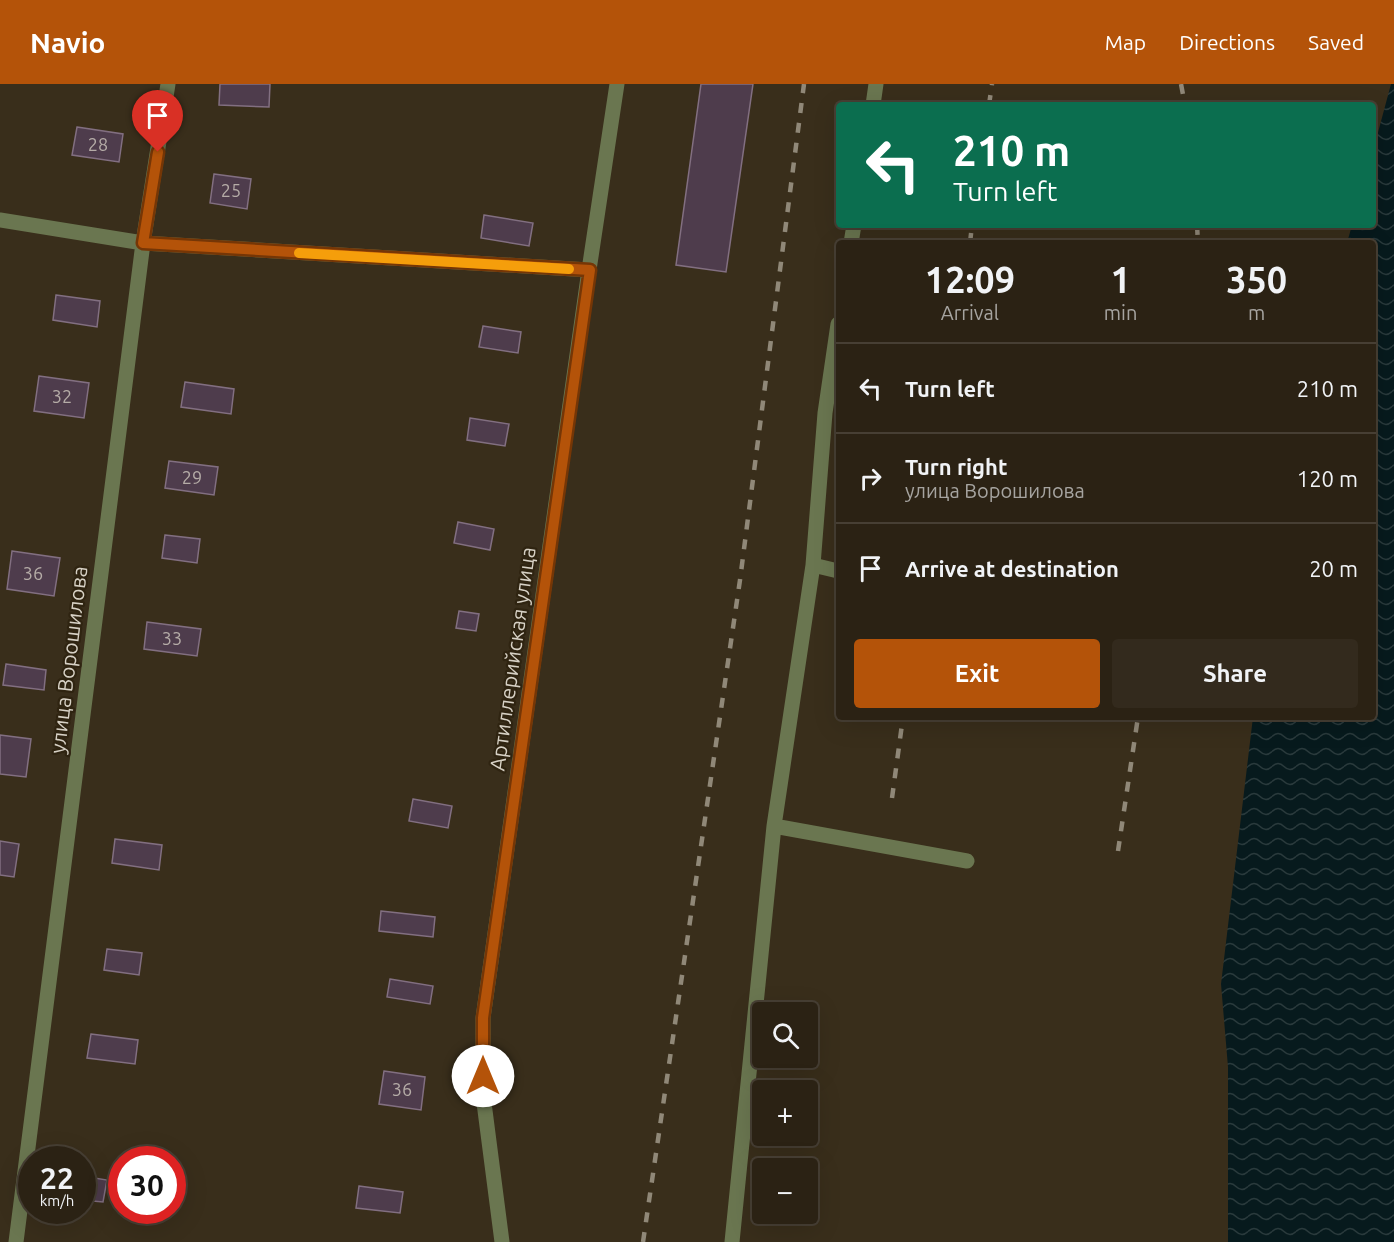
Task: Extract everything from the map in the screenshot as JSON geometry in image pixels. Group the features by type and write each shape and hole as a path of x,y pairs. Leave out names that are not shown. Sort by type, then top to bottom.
{"street":[{"name":"улица Ворошилова","path":"16,1242 143,243 168,84"},
{"name":"Артиллерийская улица","path":"502,1242 483,1095 483,1018 617,84"},
{"path":"873,102 876,84"},
{"path":"0,220 143,243 590,270"},
{"path":"732,1242 774,826 813,565 825,413 836,338"},
{"path":"813,565 836,571"},
{"path":"774,826 967,861"}],"water":[{"path":"1391,84 1394,84 1394,1242 1228,1242 1228,1067 1221,984 1253,720 1376,720 1376,240 1348,240 1351,228 1376,228 1376,140"}],"building":[{"path":"220,84 270,84 269,107 219,105"},
{"path":"701,84 753,84 726,272 676,265"},
{"path":"77,127 123,134 119,162 72,155"},
{"path":"214,174 251,179 247,209 210,203"},
{"path":"484,215 533,223 529,246 481,238"},
{"path":"56,295 100,301 97,327 53,320"},
{"path":"483,326 521,332 518,353 479,347"},
{"path":"39,376 89,383 84,418 34,411"},
{"path":"185,382 234,389 231,414 181,407"},
{"path":"470,418 509,424 505,446 467,440"},
{"path":"169,461 218,467 214,495 165,488"},
{"path":"458,522 494,529 490,550 454,543"},
{"path":"165,535 200,539 197,563 162,558"},
{"path":"12,551 60,558 54,596 7,589"},
{"path":"459,611 479,614 476,631 456,628"},
{"path":"147,622 201,629 197,656 144,649"},
{"path":"6,664 46,670 44,690 3,685"},
{"path":"0,735 31,739 26,777 0,774"},
{"path":"413,799 452,806 448,828 409,821"},
{"path":"115,839 162,845 159,870 112,863"},
{"path":"0,841 19,844 14,877 0,875"},
{"path":"381,911 435,917 433,937 379,931"},
{"path":"107,949 142,953 139,975 104,970"},
{"path":"390,979 433,986 430,1004 387,997"},
{"path":"91,1034 138,1040 135,1064 87,1058"},
{"path":"384,1071 425,1077 421,1110 379,1104"},
{"path":"96,1178 107,1180 103,1202 96,1201"},
{"path":"359,1186 403,1192 400,1213 356,1208"}],"railway":[{"path":"643,1242 740,580 804,84"},
{"path":"989,102 992,84"},
{"path":"1181,84 1184,102"},
{"path":"970,240 972,228"},
{"path":"1197,228 1198,240"},
{"path":"892,798 903,720"},
{"path":"1118,851 1138,720"}],"slow traffic":[{"path":"299,253 569,269"}],"route":[{"path":"158,152 143,243 590,270 483,1018 483,1076"}]}
